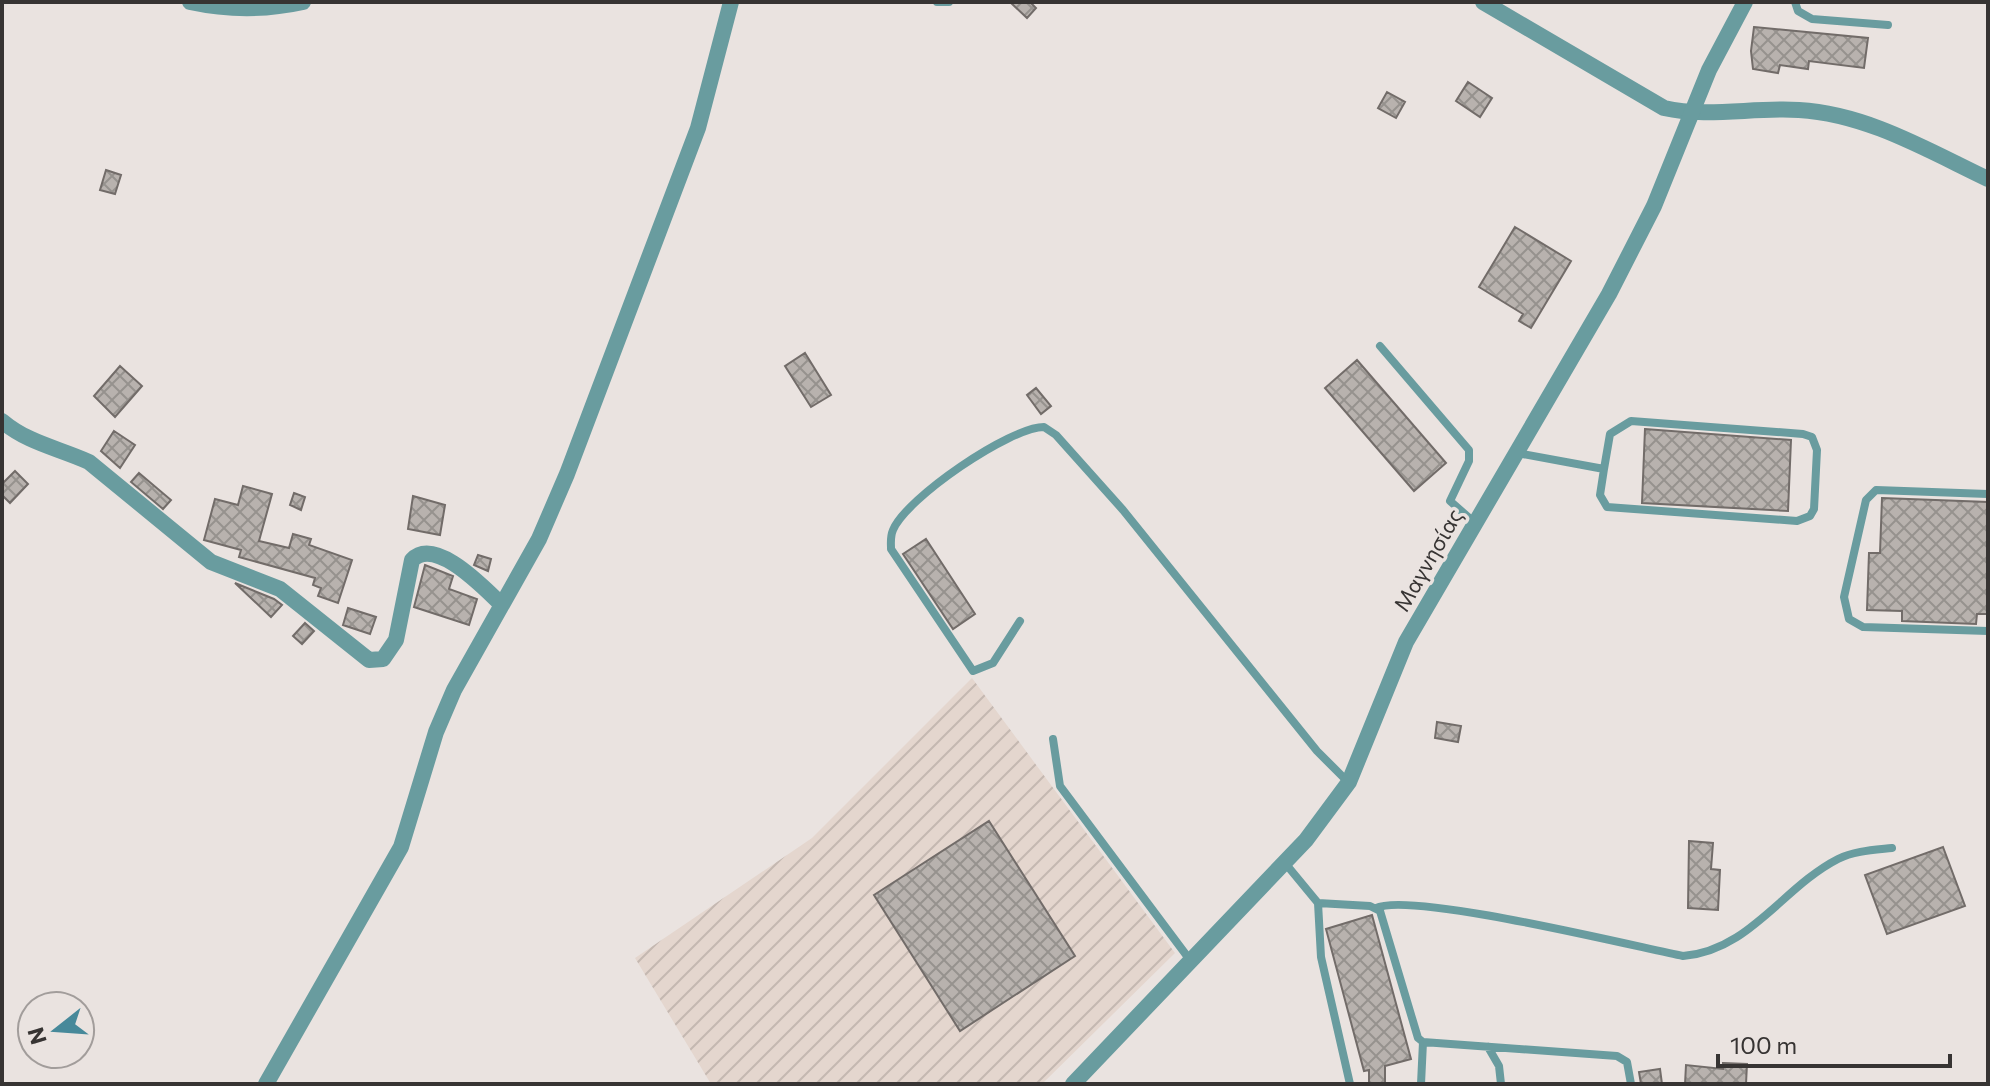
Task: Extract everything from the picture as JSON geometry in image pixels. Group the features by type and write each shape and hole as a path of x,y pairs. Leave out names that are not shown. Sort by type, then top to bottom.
{"street":[{"path":"190,2 238,8 282,7 303,2"},
{"path":"266,1084 401,847 436,732 500,603 539,539 567,474 698,128 731,2"},
{"path":"1483,2 1614,82 1664,108 1691,114 1800,110 1846,117 1882,128 1988,179"},
{"name":"Μαγνησίας","path":"1073,1084 1285,863 1349,782 1406,642 1609,294 1654,206 1691,114 1745,2"},
{"path":"2,421 35,444 65,451 89,462 211,562 280,589 346,645 369,660 383,659 396,640 412,560 417,555 423,553 456,563 500,603"}],"lane":[{"path":"937,2 949,2"},
{"path":"1795,2 1804,16 1812,19 1888,25"},
{"path":"1380,346 1469,450 1469,461 1450,494 1450,501 1475,523"},
{"path":"1631,421 1803,434 1812,437 1817,450 1814,509 1804,520 1607,507 1600,495 1604,469 1610,434 1631,421"},
{"path":"1020,621 993,663 973,671 891,549 890,540 896,524 911,506 937,484 1017,432 1044,427 1056,435 1123,510 1317,751 1349,782"},
{"path":"1517,453 1604,469"},
{"path":"1988,494 1876,490 1866,500 1844,597 1849,619 1863,627 1988,631"},
{"path":"1053,739 1060,786 1190,960"},
{"path":"1318,903 1376,908 1394,902 1472,913 1683,956 1701,955 1731,941 1839,858 1892,848"},
{"path":"1285,863 1318,903 1321,957 1350,1084"},
{"path":"1376,908 1380,911 1418,1038 1423,1042 1617,1056 1627,1062 1631,1084"},
{"path":"1421,1084 1419,1065 1423,1042"},
{"path":"1488,1047 1499,1066 1501,1084"}],"shaded area":[{"path":"972,678 1175,953 1042,1084 711,1084 635,958 812,838"}],"building":[{"path":"1010,2 1030,2 1036,8 1027,18"},
{"path":"1754,27 1868,38 1864,68 1809,61 1808,69 1780,65 1778,73 1753,69 1751,51"},
{"path":"1468,82 1492,98 1480,117 1456,101"},
{"path":"1387,92 1405,102 1396,118 1378,108"},
{"path":"106,170 121,175 115,194 100,190"},
{"path":"1515,227 1571,261 1531,328 1519,321 1523,314 1479,287"},
{"path":"805,353 831,395 811,407 785,366"},
{"path":"1357,360 1446,463 1414,491 1325,388"},
{"path":"120,366 142,386 115,417 94,396"},
{"path":"1036,388 1051,406 1041,414 1027,395"},
{"path":"1645,429 1791,440 1788,511 1642,503"},
{"path":"114,431 135,445 120,468 101,451"},
{"path":"15,471 28,484 10,503 2,495 2,484"},
{"path":"139,473 171,500 163,509 131,482"},
{"path":"243,486 272,494 259,541 289,548 293,534 311,539 309,545 352,560 338,603 318,596 321,588 313,585 315,578 239,557 241,550 204,540 215,499 238,505"},
{"path":"294,493 305,497 301,510 290,505"},
{"path":"413,496 445,505 440,535 408,529"},
{"path":"1882,498 1988,502 1988,614 1977,614 1976,624 1902,621 1902,611 1867,610 1869,553 1880,553"},
{"path":"926,539 975,614 953,629 903,554"},
{"path":"478,555 491,559 488,571 474,565"},
{"path":"425,565 453,576 449,589 477,599 469,625 414,607"},
{"path":"235,583 274,599 282,605 271,617"},
{"path":"348,608 376,617 370,634 343,625"},
{"path":"305,623 314,631 302,644 293,636"},
{"path":"1437,722 1461,726 1458,742 1435,738"},
{"path":"989,821 1075,956 960,1031 874,895"},
{"path":"1689,841 1713,843 1711,869 1720,870 1718,910 1688,908"},
{"path":"1943,847 1965,906 1887,934 1865,875"},
{"path":"1372,915 1411,1059 1385,1066 1385,1084 1369,1084 1369,1070 1364,1071 1326,929"},
{"path":"1723,1063 1747,1064 1746,1084 1685,1084 1686,1065 1723,1069"},
{"path":"1660,1069 1662,1084 1641,1084 1639,1072"}]}
